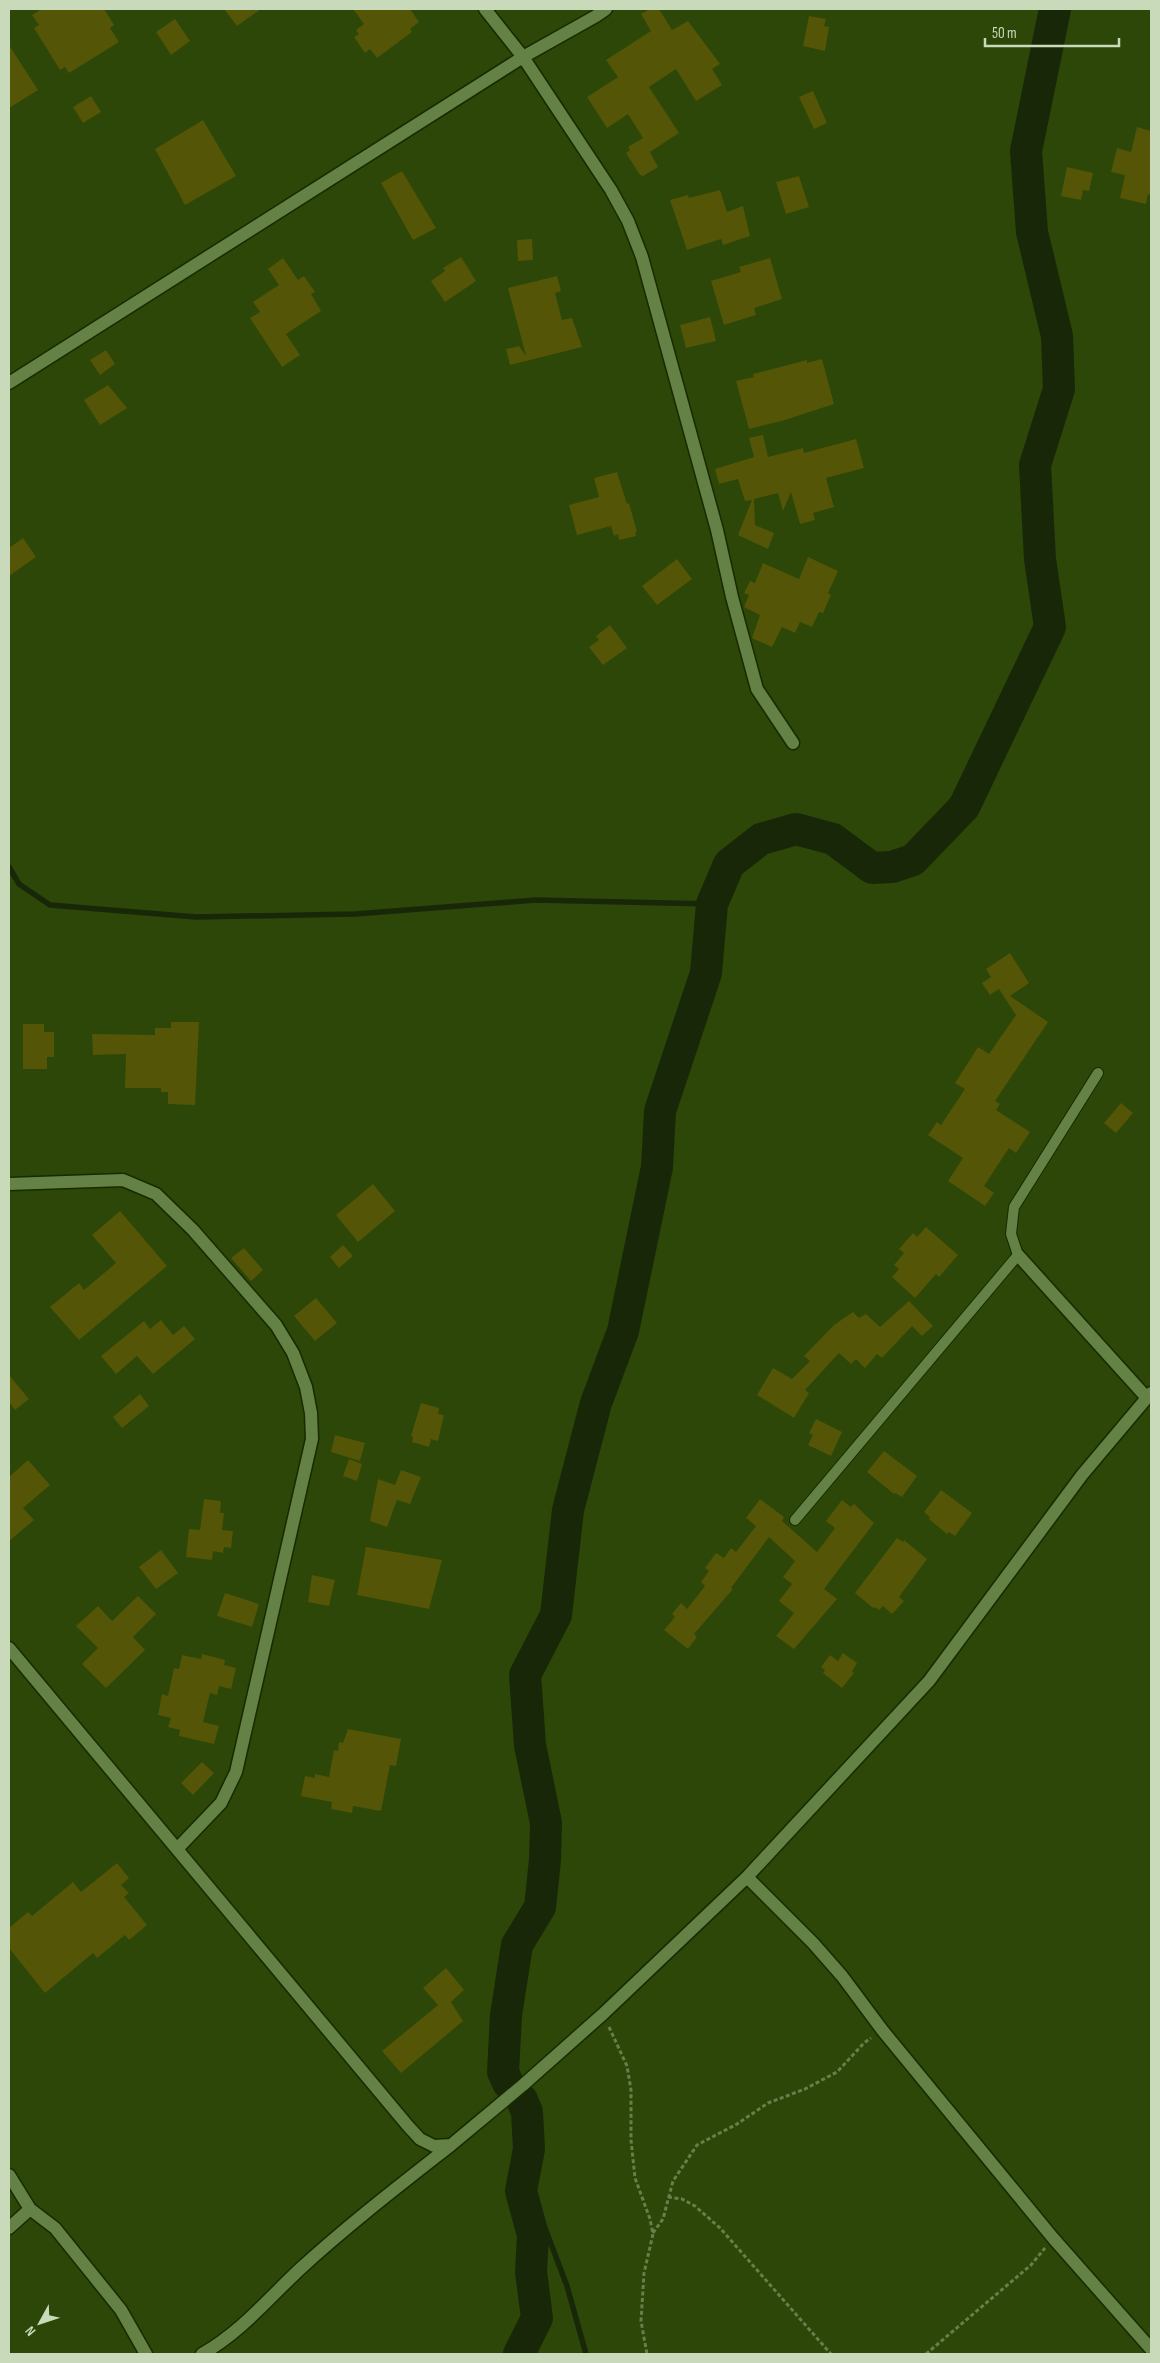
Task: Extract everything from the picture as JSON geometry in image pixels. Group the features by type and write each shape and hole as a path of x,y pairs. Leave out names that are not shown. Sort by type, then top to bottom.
{"street":[{"path":"485,9 523,57 610,190 628,222 642,257 757,689 793,743"},
{"path":"9,383 523,57 606,9"},
{"path":"9,1184 123,1180 156,1194 192,1230 276,1325 293,1353 306,1387 311,1413 312,1439 236,1772 221,1803 177,1849"},
{"path":"202,2354 215,2347 257,2312 338,2236 524,2085 603,2014 747,1877 929,1681 1082,1475 1149,1395 1018,1255"},
{"path":"9,1648 420,2139 434,2146 451,2145"},
{"path":"747,1877 814,1943 883,2031 1053,2238 1151,2349"},
{"path":"9,2175 30,2209 55,2228 121,2310 146,2354"},
{"path":"9,2228 30,2209"}],"lane":[{"path":"795,1520 1018,1255 1011,1234 1014,1207 1098,1073"}],"path":[{"path":"603,2014 627,2066 631,2090 631,2140 635,2178 650,2219 653,2234"},
{"path":"647,2354 641,2321 644,2273 653,2234 663,2219 673,2181 697,2145 737,2124 768,2103 837,2072 864,2043 883,2031"},
{"path":"668,2198 682,2199 695,2206 720,2228 831,2354"},
{"path":"926,2354 1032,2265 1053,2238"}],"building":[{"path":"42,9 104,9 114,25 110,28 119,42 69,73 65,67 60,70 34,28 39,25 32,15"},
{"path":"224,9 261,9 237,26"},
{"path":"353,9 410,9 419,22 410,29 412,32 377,58 370,49 365,53 354,37 359,34 356,30 364,24"},
{"path":"650,9 659,9 672,30 688,21 720,64 712,69 722,85 696,101 676,69 649,87 679,133 650,152 658,167 643,176 640,175 626,153 630,150 628,147 643,138 628,114 607,128 587,97 618,77 606,60 651,31 641,14"},
{"path":"809,16 826,19 824,26 829,27 825,51 803,46"},
{"path":"175,19 190,41 171,55 156,32"},
{"path":"9,45 38,90 9,108"},
{"path":"813,91 827,123 814,129 799,97"},
{"path":"91,96 101,112 83,123 73,107"},
{"path":"203,120 236,176 185,205 155,149"},
{"path":"1137,127 1151,131 1151,195 1148,194 1146,204 1120,198 1125,175 1111,172 1117,148 1131,152"},
{"path":"1067,167 1093,173 1089,191 1083,190 1081,200 1061,196"},
{"path":"402,171 436,228 413,240 381,183"},
{"path":"799,176 809,207 786,214 776,182"},
{"path":"720,190 727,212 743,206 750,236 723,245 721,239 687,250 670,200 688,195 689,198"},
{"path":"532,239 533,260 518,261 517,240"},
{"path":"461,257 476,281 445,302 431,281 445,271 443,268"},
{"path":"283,258 298,280 304,276 315,292 311,294 321,311 286,334 300,355 282,367 250,318 260,312 253,302 279,285 268,269"},
{"path":"770,258 782,299 754,308 756,315 724,325 711,281 741,272 739,267"},
{"path":"557,276 561,291 555,293 562,320 572,318 582,347 510,365 506,349 519,346 526,356 508,288"},
{"path":"710,317 716,341 686,348 680,325"},
{"path":"106,350 115,364 100,375 90,360"},
{"path":"822,359 834,404 785,420 749,429 736,381 754,377 753,374 807,360 807,363"},
{"path":"108,385 127,408 100,425 84,400"},
{"path":"763,435 768,457 803,448 804,453 856,439 864,468 826,478 834,507 813,513 815,520 800,524 791,492 783,511 778,493 754,499 755,525 774,533 768,549 738,535 752,500 745,501 738,479 719,484 715,469 754,457 749,438"},
{"path":"617,472 627,504 629,503 637,532 635,532 636,536 619,540 618,534 614,536 611,526 577,535 569,505 599,497 594,478"},
{"path":"23,538 36,557 9,576 9,548"},
{"path":"808,557 838,571 828,593 831,595 823,613 819,612 812,627 800,622 795,633 782,627 772,647 752,638 760,615 744,607 749,595 744,593 750,581 755,583 763,563 799,579"},
{"path":"677,559 692,579 657,605 642,586"},
{"path":"610,625 627,648 603,665 589,647 599,640 596,636"},
{"path":"1010,953 1029,983 1010,996 1048,1022 995,1101 1000,1104 996,1110 1030,1132 1016,1153 1009,1148 984,1186 994,1193 985,1206 948,1181 963,1158 928,1135 937,1122 941,1125 965,1089 955,1083 978,1047 989,1054 1016,1015 999,989 990,995 982,983 991,977 986,969"},
{"path":"171,1022 199,1022 195,1105 168,1104 168,1092 161,1092 161,1088 125,1088 126,1054 93,1055 92,1034 155,1035 155,1028 171,1028"},
{"path":"23,1024 44,1024 44,1032 54,1032 54,1057 47,1057 47,1069 23,1069"},
{"path":"1121,1103 1133,1113 1116,1133 1104,1123"},
{"path":"373,1184 395,1211 358,1242 336,1215"},
{"path":"120,1211 167,1266 79,1340 50,1307 79,1283 84,1290 116,1263 92,1235"},
{"path":"926,1227 958,1255 939,1277 936,1274 915,1298 892,1277 899,1269 894,1265 904,1253 899,1249 913,1233 917,1237"},
{"path":"343,1245 353,1256 339,1268 330,1257"},
{"path":"244,1248 263,1270 251,1281 231,1258"},
{"path":"316,1298 337,1323 315,1341 294,1316"},
{"path":"909,1301 933,1326 922,1336 912,1326 882,1358 877,1354 865,1368 856,1359 851,1364 839,1353 805,1390 809,1393 794,1418 757,1395 773,1368 792,1379 810,1361 804,1356 834,1325 853,1312 859,1318 866,1314 880,1327"},
{"path":"161,1320 173,1335 184,1326 195,1339 153,1374 137,1356 116,1374 101,1356 144,1321 150,1329"},
{"path":"9,1375 29,1399 15,1410 9,1402"},
{"path":"140,1394 149,1406 122,1428 113,1417"},
{"path":"421,1403 439,1408 438,1414 444,1415 438,1441 431,1439 429,1447 412,1442 413,1437 411,1436"},
{"path":"816,1419 842,1432 831,1456 808,1445 813,1435 809,1433"},
{"path":"335,1435 365,1443 360,1461 331,1452"},
{"path":"884,1451 917,1476 902,1497 894,1494 867,1472"},
{"path":"349,1459 362,1464 357,1481 343,1476"},
{"path":"28,1460 50,1485 23,1508 34,1520 9,1541 9,1477"},
{"path":"401,1470 421,1477 410,1504 397,1500 387,1527 370,1521 378,1479 395,1485"},
{"path":"941,1490 972,1513 955,1536 949,1532 947,1534 929,1519 930,1517 924,1512"},
{"path":"204,1499 221,1501 220,1513 224,1513 222,1530 233,1531 231,1548 224,1547 223,1553 213,1551 212,1560 186,1557 189,1529 200,1530"},
{"path":"760,1499 784,1517 782,1521 817,1552 835,1528 826,1521 842,1500 851,1507 854,1504 874,1523 824,1589 837,1599 794,1649 776,1636 794,1613 779,1601 792,1584 783,1577 795,1561 769,1537 731,1588 733,1589 694,1634 697,1637 688,1649 664,1630 675,1617 672,1614 681,1603 687,1609 705,1586 701,1582 709,1571 705,1568 716,1553 724,1558 731,1548 736,1552 756,1526 746,1518"},
{"path":"897,1538 903,1542 904,1540 927,1559 899,1597 904,1601 892,1614 883,1606 879,1610 875,1607 873,1608 855,1593"},
{"path":"366,1547 442,1560 429,1609 357,1595"},
{"path":"161,1550 178,1573 156,1589 139,1567"},
{"path":"312,1575 335,1580 329,1606 308,1602"},
{"path":"225,1593 259,1604 252,1627 217,1616"},
{"path":"138,1596 156,1614 133,1637 145,1650 106,1688 82,1664 98,1648 76,1626 98,1606 112,1621"},
{"path":"843,1653 857,1663 852,1671 854,1673 842,1688 823,1673 825,1670 821,1667 830,1655 838,1661"},
{"path":"202,1654 225,1660 224,1665 236,1668 231,1689 219,1686 217,1695 210,1693 203,1722 219,1726 214,1744 179,1736 180,1730 168,1727 171,1718 158,1715 162,1694 168,1696 174,1668 179,1669 182,1655 201,1659"},
{"path":"348,1729 401,1739 396,1766 390,1765 381,1811 353,1806 352,1813 331,1809 332,1802 301,1796 305,1776 315,1778 315,1774 329,1777 334,1750 338,1751 339,1742 343,1743"},
{"path":"202,1762 214,1773 193,1795 181,1783"},
{"path":"117,1863 129,1878 121,1885 129,1893 124,1897 147,1925 129,1940 125,1935 97,1958 93,1953 45,1993 9,1948 9,1928 28,1912 32,1916 73,1882 81,1892"},
{"path":"446,1968 464,1990 451,2002 463,2021 401,2073 382,2051 438,2005 423,1988"}],"waterway":[{"path":"508,2083 503,2072 506,2015 517,1945 540,1907 545,1860 546,1823 530,1745 525,1675 556,1615 568,1510 596,1403 623,1331 657,1167 660,1111 706,973 712,904 729,864 761,839 796,829 833,839 872,868 892,867 913,860 964,807 1050,627 1040,559 1035,465 1059,389 1057,336 1032,232 1026,151 1055,9"},
{"path":"9,867 19,884 50,905 196,917 355,914 536,900 712,904"},
{"path":"519,2354 537,2318 531,2272 533,2235 521,2191 529,2149 527,2112 522,2100"},
{"path":"521,2191 545,2228 567,2286 586,2354"}]}
